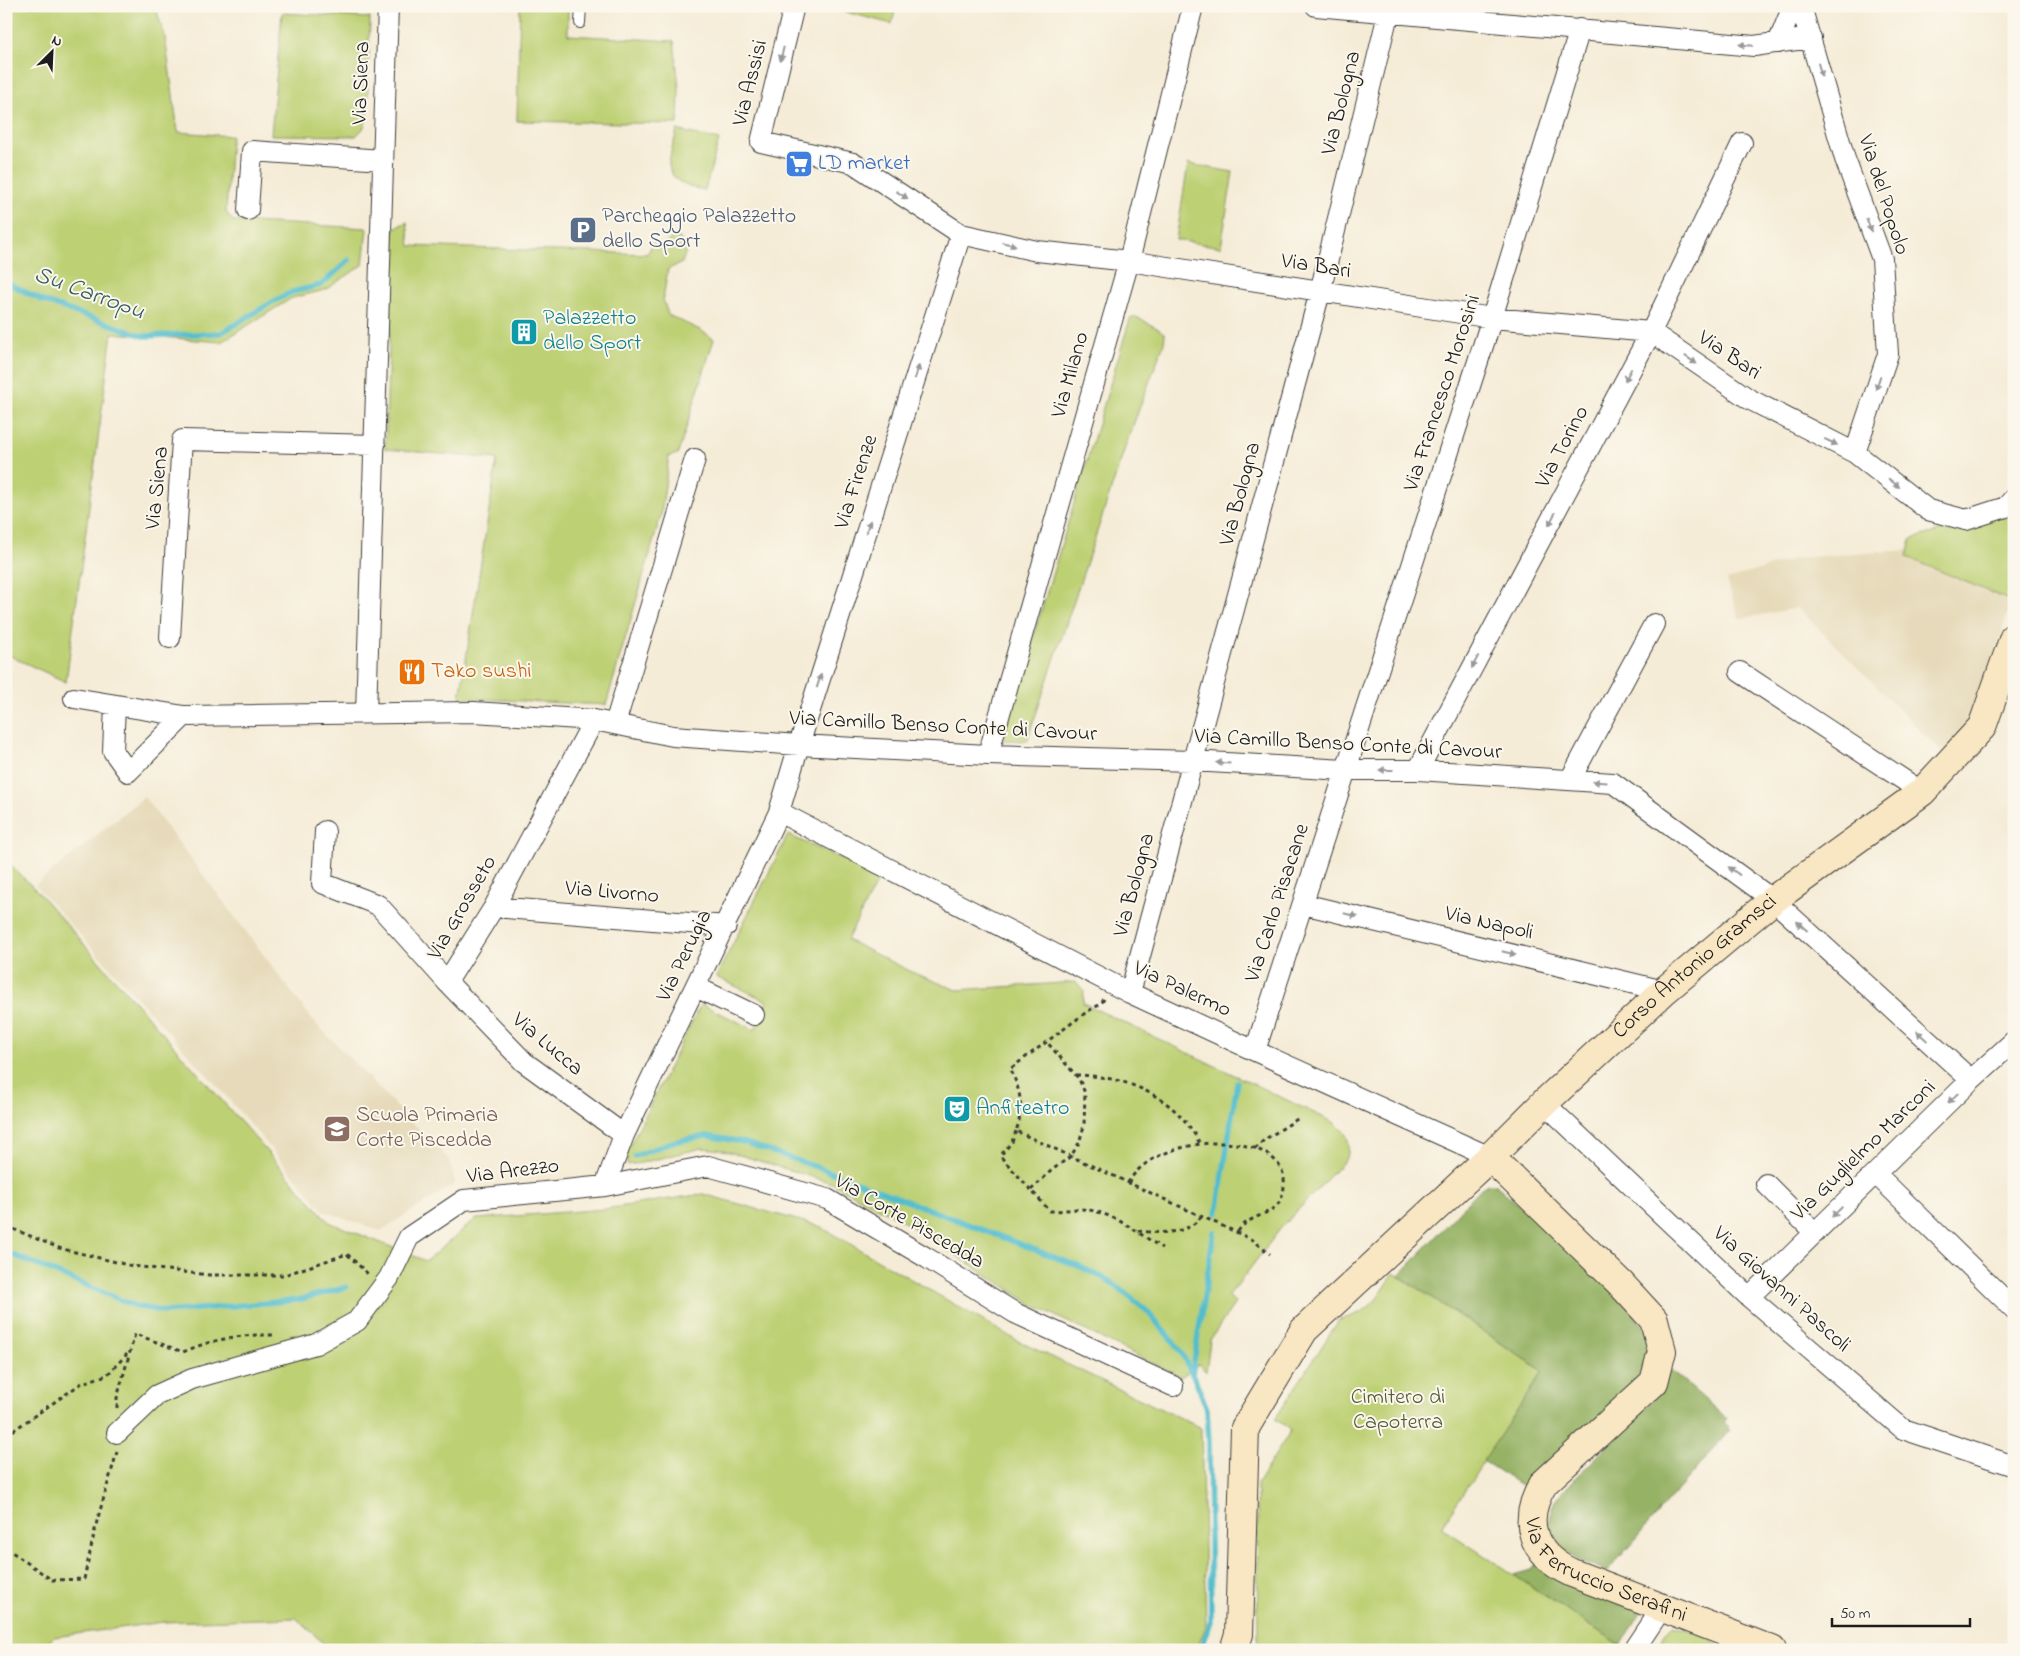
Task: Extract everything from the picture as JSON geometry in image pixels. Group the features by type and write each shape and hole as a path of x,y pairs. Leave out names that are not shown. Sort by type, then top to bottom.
{"street":[{"name":"Via Siena","path":"366,713 388,6"},
{"name":"Via Assisi","path":"761,142 794,6"},
{"name":"Via Milano","path":"988,755 1129,261 1193,6"},
{"path":"1316,6 1389,9 1754,46 1811,38"},
{"path":"1778,43 1793,6"},
{"name":"Via del Popolo","path":"1801,6 1845,159 1882,259 1888,354 1856,453"},
{"name":"Via Bologna","path":"1130,992 1320,292 1389,9"},
{"name":"Via Francesco Morosini","path":"1345,770 1492,318 1580,29"},
{"name":"Via Bari","path":"761,142 853,163 961,234 1037,251 1129,261 1492,318 1651,332 1749,399 1856,453"},
{"name":"Via Torino","path":"1418,770 1651,332 1742,143"},
{"name":"Via Siena","path":"248,210 252,151 383,160"},
{"name":"Via Firenze","path":"799,745 961,234"},
{"name":"Via Siena","path":"170,638 182,440 375,445"},
{"path":"1856,453 1928,510 1966,520 2006,506 2014,498"},
{"path":"615,724 695,459"},
{"path":"1570,780 1654,624"},
{"name":"Corso Antonio Gramsci","path":"1234,1650 1239,1634 1245,1428 1304,1330 1350,1285 1490,1157 1544,1103 1664,991 1773,900 1922,792 1982,727 2014,637"},
{"path":"1740,672 1922,792"},
{"name":"Via Camillo Benso Conte di Cavour","path":"74,698 184,716 474,712 594,720 673,736 799,745 988,755 1192,761 1345,770 1418,770 1613,783 1773,900 1971,1080"},
{"path":"115,705 112,751 128,772 184,716"},
{"name":"Via Grosseto","path":"325,831 322,883 378,905 446,982 494,907 594,720"},
{"name":"Via Perugia","path":"605,1186 624,1135 726,926 779,812 799,745"},
{"name":"Via Carlo Pisacane","path":"1254,1051 1345,770"},
{"name":"Via Palermo","path":"779,812 1130,992 1254,1051 1490,1157"},
{"name":"Via Napoli","path":"1303,904 1664,991"},
{"name":"Via Livorno","path":"494,907 726,926"},
{"name":"Via Lucca","path":"446,982 524,1062 624,1135"},
{"path":"696,987 754,1015"},
{"name":"Via Guglielmo Marconi","path":"1749,1297 1971,1080 2014,1041"},
{"name":"Via Giovanni Pascoli","path":"1544,1103 1749,1297 1903,1430 2014,1466"},
{"name":"Via Ferruccio Serafini","path":"1490,1157 1620,1283 1654,1320 1662,1351 1654,1382 1544,1483 1532,1506 1531,1520 1538,1546 1547,1558 1559,1567 1772,1650"},
{"name":"Via Corte Piscedda","path":"605,1186 708,1166 828,1198 1015,1313 1172,1386"},
{"path":"1876,1174 2014,1309"},
{"path":"1766,1184 1815,1233"},
{"name":"Via Arezzo","path":"382,1287 389,1278 408,1237 464,1200 605,1186"},
{"path":"117,1433 158,1396 192,1379 316,1344 356,1321 382,1287"},
{"path":"1634,1650 1662,1608"}],"lane":[{"path":"580,23 581,6"},
{"path":"1733,1635 1756,1650"}],"path":[{"path":"1112,983 1101,1004 1088,1011 1010,1069 1018,1084 1021,1118 1012,1142 1000,1156 1050,1211 1079,1209 1095,1211 1112,1217 1136,1230 1162,1248"},
{"path":"1031,1190 1052,1170 1071,1156 1079,1143 1084,1126 1086,1108 1085,1093 1076,1075 1046,1041"},
{"path":"1076,1075 1100,1077 1128,1084 1167,1103 1180,1114 1192,1129 1200,1144"},
{"path":"1255,1149 1264,1140 1299,1118"},
{"path":"1016,1131 1253,1240 1270,1254"},
{"path":"1128,1183 1132,1175 1142,1166 1171,1150 1200,1144 1233,1144 1265,1152 1276,1160 1282,1172 1284,1187 1282,1198 1276,1208 1242,1224 1238,1233"},
{"path":"1136,1230 1171,1233 1196,1224 1202,1216"},
{"path":"6,1226 59,1248 132,1266 209,1275 284,1275 347,1254 382,1287"},
{"path":"6,1548 52,1580 84,1579 97,1521 117,1456 117,1398 135,1334 183,1352 209,1341 256,1334 275,1335"},
{"path":"6,1433 8,1434 82,1383 107,1375 128,1354"},
{"path":"266,1650 279,1650"}],"shaded area":[{"path":"1909,550 1907,557 2011,601 1977,716 1943,753 1798,608 1739,619 1727,580 1796,558"},
{"path":"144,797 315,1023 449,1160 455,1184 380,1231 324,1211 228,1098 35,885"}],"green space":[{"path":"6,6 155,6 165,37 178,132 231,136 226,212 233,221 367,228 363,265 325,290 292,298 221,342 112,333 66,682 6,654"},
{"path":"520,6 568,6 568,35 674,41 679,87 678,124 517,121"},
{"path":"822,6 896,6 892,24"},
{"path":"282,13 370,18 367,118 363,129 356,136 271,135"},
{"path":"677,130 719,140 705,190 682,184 671,171 669,161"},
{"path":"1188,164 1233,172 1221,247 1176,240"},
{"path":"407,222 410,246 647,254 653,243 660,248 673,237 680,238 686,251 682,263 668,269 663,299 668,315 700,330 714,339 678,454 669,456 661,515 606,705 460,698 497,459 385,449 394,228"},
{"path":"1136,317 1165,334 1164,343 1129,436 1027,741 1002,740 1130,319"},
{"path":"2014,508 2014,591 2011,601 1907,557 1911,539 2011,511"},
{"path":"788,835 880,876 847,940 914,973 957,990 1076,982 1084,991 1083,1003 1333,1122 1345,1133 1349,1146 1347,1158 1281,1228 1229,1296 1235,1303 1210,1340 1206,1372 1199,1364 1181,1377 1035,1306 908,1224 832,1183 723,1150 702,1148 627,1165 627,1151 701,1004 755,1030 767,1001 716,977"},
{"path":"6,861 38,892 329,1222 426,1261 476,1219 605,1209 703,1194 819,1226 1016,1340 1201,1428 1206,1627 1196,1650 331,1650 296,1618 163,1622 54,1637 39,1650 6,1650"},
{"path":"1489,1184 1496,1185 1618,1291 1648,1334 1651,1352 1646,1370 1529,1490 1483,1461 1543,1371 1399,1276 1481,1188"},
{"name":"Cimitero di Capoterra","path":"1394,1273 1543,1371 1441,1527 1621,1646 1618,1650 1258,1650 1257,1484 1291,1430 1275,1419 1339,1320 1359,1313 1372,1303"},
{"path":"1671,1370 1727,1419 1723,1423 1730,1430 1607,1572 1580,1561 1559,1546 1552,1537 1549,1525 1550,1512 1557,1497 1654,1399"},
{"path":"1538,1561 1642,1610 1621,1646 1514,1575 1532,1570"},
{"path":"1673,1626 1697,1632 1725,1650 1655,1650"}],"waterway":[{"name":"Su Carropu","path":"6,282 43,301 143,336 221,333 292,292 321,285 349,260"},
{"path":"1217,1213 1237,1082"},
{"path":"635,1156 672,1142 707,1136 743,1142 825,1170 1078,1266 1108,1280 1146,1310 1180,1350 1207,1409 1211,1621 1201,1650"},
{"path":"1192,1374 1214,1232"},
{"path":"6,1252 135,1306 166,1312 298,1300 347,1287"}],"place":[{"name":"LD market","path":"799,164"},
{"name":"Parcheggio Palazzetto dello Sport","path":"583,230"},
{"name":"Palazzetto dello Sport","path":"524,332"},
{"name":"Tako sushi","path":"412,672"},
{"name":"Anfiteatro","path":"957,1109"},
{"name":"Scuola Primaria Corte Piscedda","path":"337,1129"}]}
